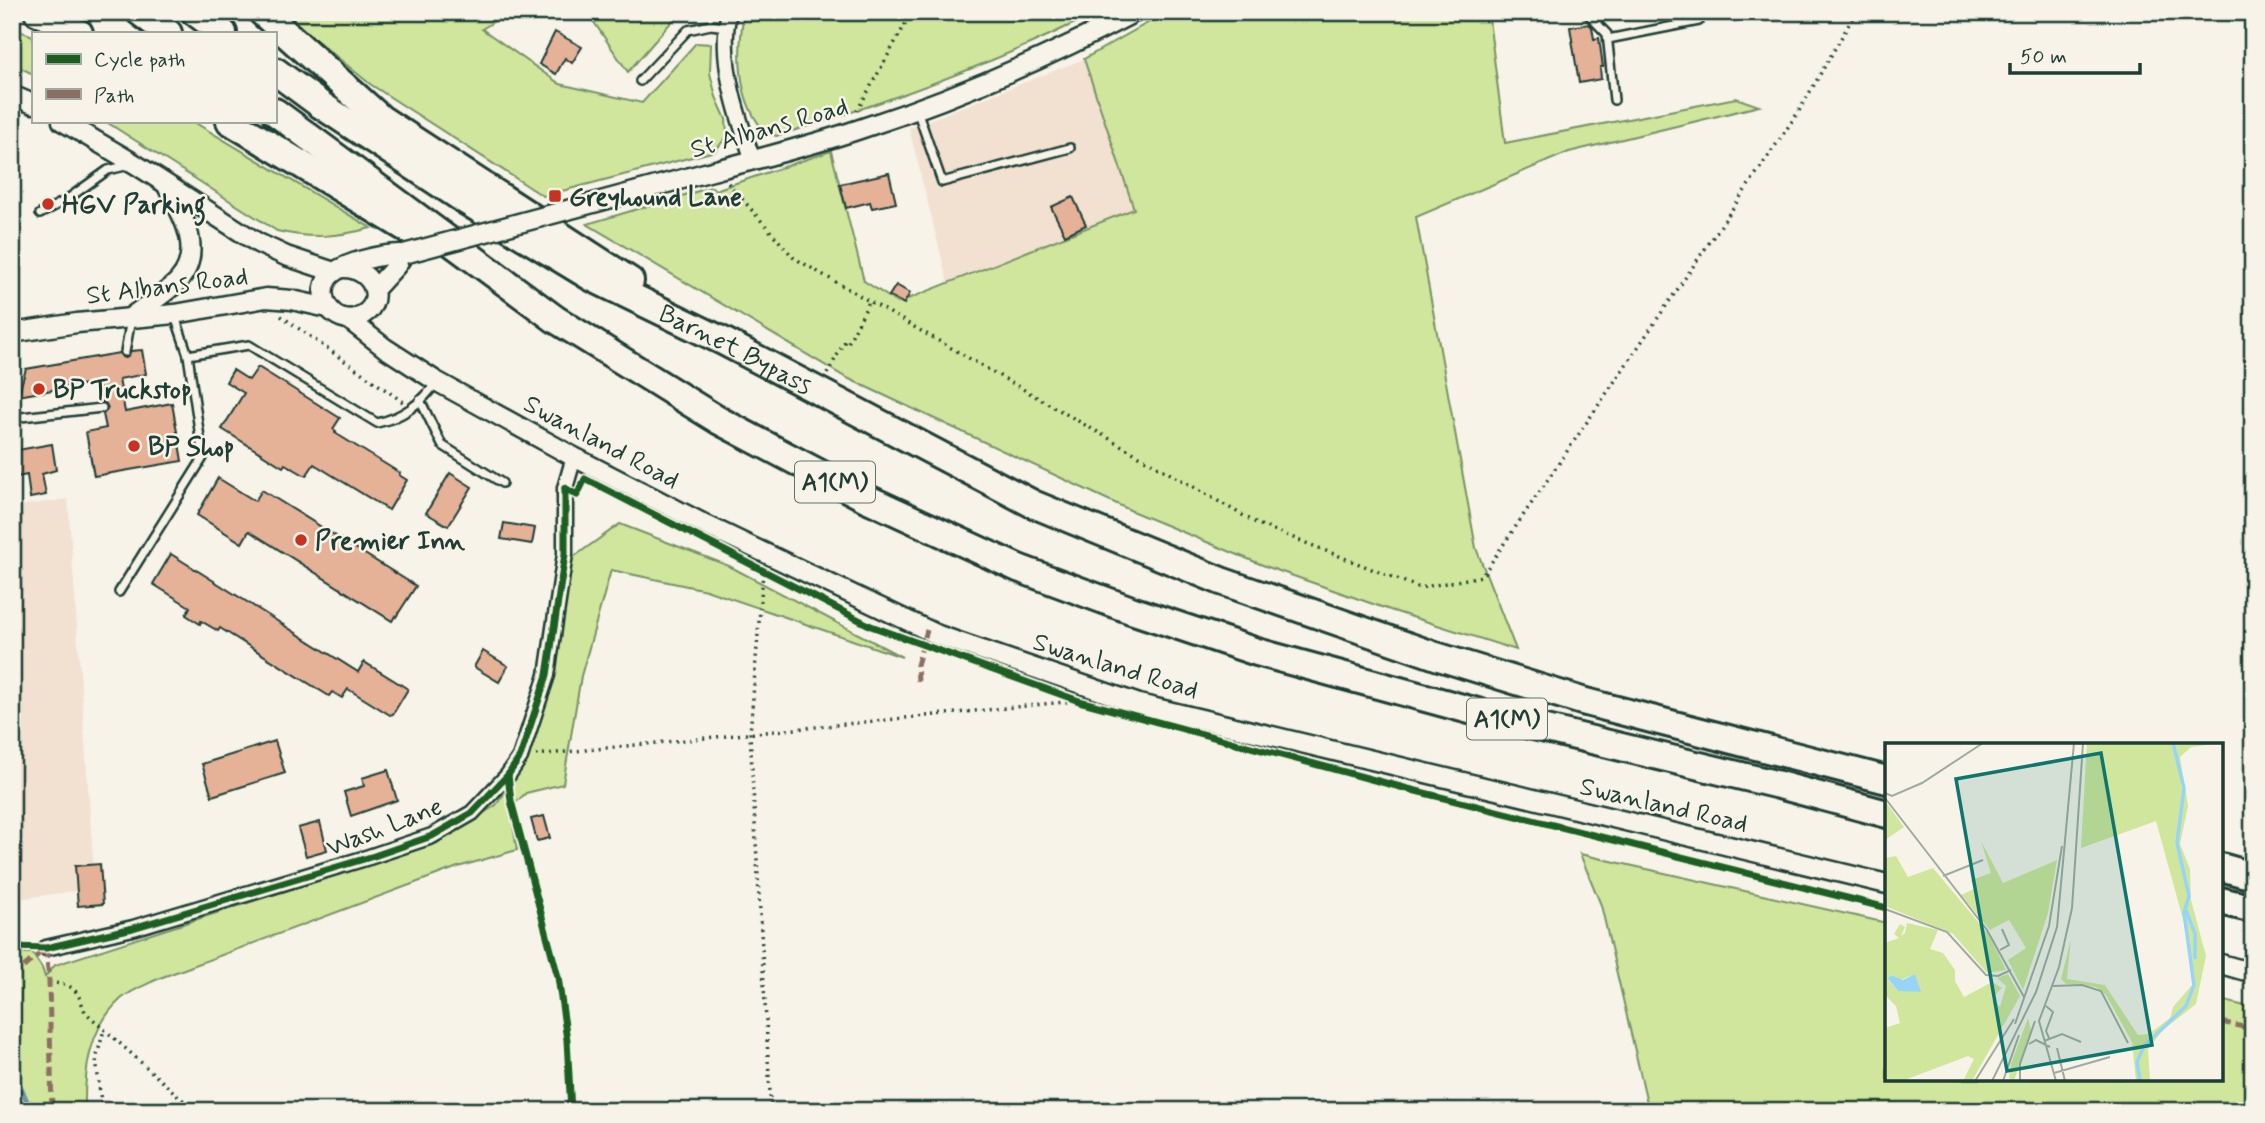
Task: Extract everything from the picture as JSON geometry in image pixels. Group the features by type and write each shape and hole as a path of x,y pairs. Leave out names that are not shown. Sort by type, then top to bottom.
{"highway":[{"path":"38,12 77,32"},
{"path":"140,12 167,32"},
{"path":"195,12 222,32"},
{"name":"A1(M)","path":"262,12 381,119 723,341"},
{"name":"Barnet Bypass","path":"276,72 321,105 466,201 580,270 723,341 1033,503 1221,581 1436,656 1569,697 1885,779"},
{"name":"A1(M)","path":"276,113 555,319"},
{"name":"A1(M)","path":"232,122 718,420 866,499 1018,568 1131,610 1257,652 1450,704 1885,813"},
{"path":"2223,868 2253,876"},
{"path":"2223,902 2253,909"}],"street":[{"path":"729,12 725,60 752,160"},
{"name":"St Albans Road","path":"339,270 389,253 404,254 858,130 985,83 1088,37 1135,12"},
{"path":"12,95 32,104"},
{"path":"64,122 258,243 286,256 339,270 361,271 368,276 374,290 374,298 367,312 358,317 340,318 328,308 323,293 328,278 339,270"},
{"path":"131,317 180,279 189,258 187,224 166,185"},
{"path":"374,290 404,254"},
{"name":"St Albans Road","path":"12,332 174,314 279,298 328,308"},
{"path":"367,312 385,348"},
{"name":"Swanland Road","path":"348,319 385,348 436,381 574,457 710,527 938,635 1139,704 1885,884"},
{"name":"Wash Lane","path":"46,948 133,928 368,858 432,836 472,813 508,775 520,757 547,675 565,554 565,488 574,457"},
{"path":"2223,965 2253,973"}],"lane":[{"path":"1586,12 1607,34 1614,100"},
{"path":"1608,39 1699,21"},
{"path":"640,81 688,30 711,25 726,27"},
{"path":"916,109 942,182 1070,148"},
{"path":"40,214 66,200 108,170 135,164"},
{"path":"119,592 203,458 188,355 174,314"},
{"path":"125,352 131,317"},
{"path":"188,355 248,345 377,423 393,419 427,396 436,381"},
{"path":"421,400 442,445 502,483"},
{"path":"12,418 102,408"}],"path":[{"path":"858,130 854,116 912,12"},
{"path":"716,170 793,258 1258,524 1420,588 1482,576 1799,111 1856,12"},
{"path":"258,300 411,407"},
{"path":"831,367 845,341 848,343 869,301"},
{"path":"752,566 775,578"},
{"path":"763,572 750,734 771,1111"},
{"path":"1053,692 1079,701"},
{"path":"520,757 1079,701"},
{"path":"50,982 70,985 78,991 85,1012 195,1111"},
{"path":"102,1111 96,1059 104,1030"}],"shaded area":[{"path":"1084,59 1135,209 948,283 909,128"},
{"path":"68,499 95,888 12,900 12,507"}],"green space":[{"path":"282,12 509,12 482,29 560,84 642,103 696,43 711,44 710,73 716,97 726,119 727,136 715,151 543,196 370,84"},
{"path":"587,12 680,12 628,72"},
{"path":"744,12 1097,12 1019,49 939,81 776,136 760,125 751,111 742,83 740,55"},
{"path":"1167,12 1488,12 1505,143 1736,98 1759,106 1569,152 1416,217 1476,548 1516,650 1265,566 1134,512 845,377 587,224 712,187 715,190 831,151 864,281 898,303 1134,209 1084,59"},
{"path":"12,28 32,36 32,74 12,64"},
{"path":"107,122 194,122 371,228 324,236 277,231"},
{"path":"620,524 729,566 902,657 706,590 611,570 581,676 563,784 526,793 510,808 517,850 458,867 160,978 135,990 110,1010 95,1036 86,1080 85,1111 12,1111 12,953 32,953 45,977 55,965 440,841 496,805 513,781 527,751 555,666 572,558"},
{"path":"1580,854 1885,923 1885,1081 2223,1081 2223,1000 2253,1008 2253,1111 1649,1111 1601,905"}],"building":[{"path":"1589,24 1594,39 1599,38 1603,67 1600,67 1601,79 1579,83 1570,27"},
{"path":"555,32 582,47 572,63 565,58 556,74 539,64"},
{"path":"889,173 896,203 872,208 870,202 846,208 840,184"},
{"path":"1073,197 1086,225 1065,235 1051,207"},
{"path":"896,285 910,293 904,304 889,296"},
{"path":"142,350 146,374 119,379 125,412 172,403 182,461 94,476 86,432 106,428 103,414 108,408 102,402 98,382 18,396 26,369 119,353 126,358 131,351"},
{"path":"258,367 340,418 333,429 335,433 407,480 389,510 314,464 306,476 285,464 283,467 222,429 244,393 226,382 233,370 249,380"},
{"path":"52,444 56,470 42,474 46,495 30,498 27,475 12,478 12,451"},
{"path":"450,473 472,487 448,526 426,513"},
{"path":"218,478 255,501 262,490 416,586 396,617 392,621 249,531 242,543 197,515"},
{"path":"504,523 535,528 532,544 501,539"},
{"path":"171,554 358,672 364,662 408,689 393,714 390,715 348,689 342,698 332,692 329,696 220,628 218,631 186,615 190,607 153,584"},
{"path":"483,651 508,666 499,682 474,667"},
{"path":"275,741 285,773 212,796 202,764"},
{"path":"388,770 397,800 351,816 344,792 364,786 362,778"},
{"path":"544,816 550,838 537,841 531,819"},
{"path":"320,822 327,850 306,856 298,828"},
{"path":"100,864 103,904 78,906 75,866"}],"waterway":[{"path":"12,1072 32,1111"}],"marked path":[{"path":"918,681 917,665 927,630"},
{"path":"46,948 52,1111"},
{"path":"12,977 46,948"},
{"path":"2223,1022 2253,1029"}],"cycle path":[{"path":"565,488 577,495 585,479 871,626 1079,701 1408,789 1885,908"},
{"path":"12,947 46,948 133,928 374,856 432,836 472,813 508,775 520,757 547,675 565,554 565,488"},
{"path":"508,775 511,801 558,977 567,1040 571,1111"}],"place":[{"name":"Greyhound Lane","path":"555,196"},
{"name":"HGV Parking","path":"48,204"},
{"name":"BP Truckstop","path":"39,389"},
{"name":"BP Shop","path":"134,446"},
{"name":"Premier Inn","path":"301,540"}]}
